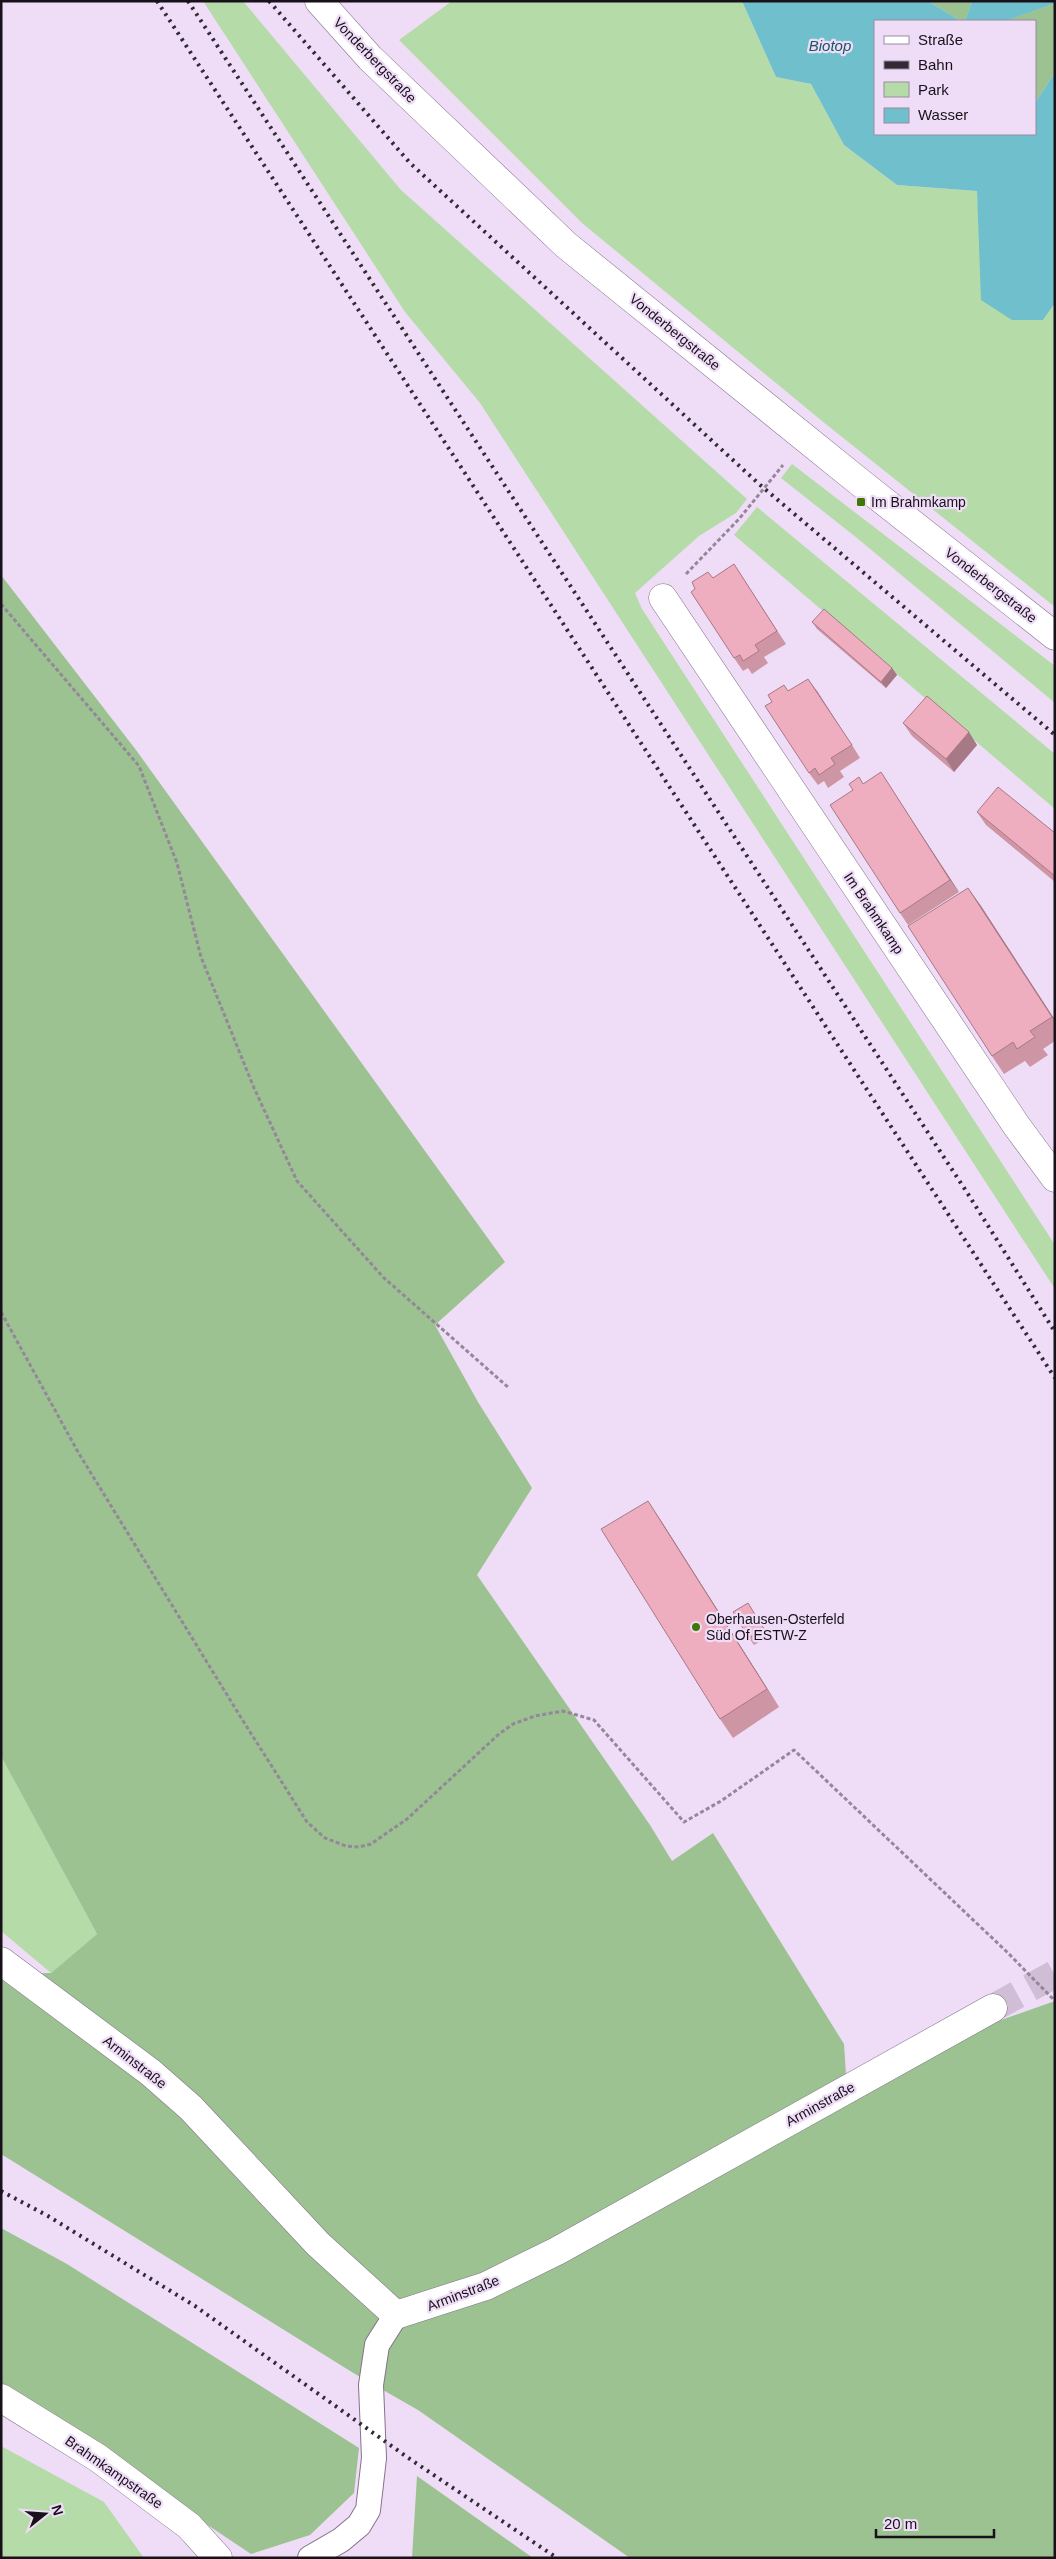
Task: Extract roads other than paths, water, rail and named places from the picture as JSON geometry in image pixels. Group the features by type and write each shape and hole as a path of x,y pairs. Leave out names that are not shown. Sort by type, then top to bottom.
{"street":[{"name":"Vonderbergstraße","path":"319,1 370,58 566,245 862,484 1055,636"},
{"name":"Im Brahmkamp","path":"663,598 1016,1124 1055,1178"},
{"name":"Arminstraße","path":"1,1961 137,2061 191,2108 318,2244 396,2315 486,2286 557,2251 993,2008"},
{"name":"Brahmkampstraße","path":"1,2398 106,2464 189,2526 218,2558"}],"lane":[{"path":"310,2558 347,2535 359,2525 368,2510 374,2458 371,2385 377,2345 396,2315"}],"water":[{"name":"Biotop","path":"742,1 928,1 959,20 874,20 874,135 1036,135 1036,101 1055,72 1055,303 1043,320 1012,320 981,300 977,191 897,185 844,145 811,84 776,77"},
{"path":"972,1 1055,1 1055,5 1053,4 1010,20 965,20"}],"tunnel":[{"path":"993,2008 1055,1974"}],"railway":[{"path":"157,1 1055,1378"},
{"path":"188,1 968,1194 1055,1332"},
{"path":"269,1 410,163 759,484 1055,735"},
{"path":"1,2191 48,2216 195,2306 407,2457 557,2558"}],"place":[{"name":"Im Brahmkamp","path":"861,502"},
{"name":"Oberhausen-Osterfeld Süd Of ESTW-Z","path":"696,1627"}]}
